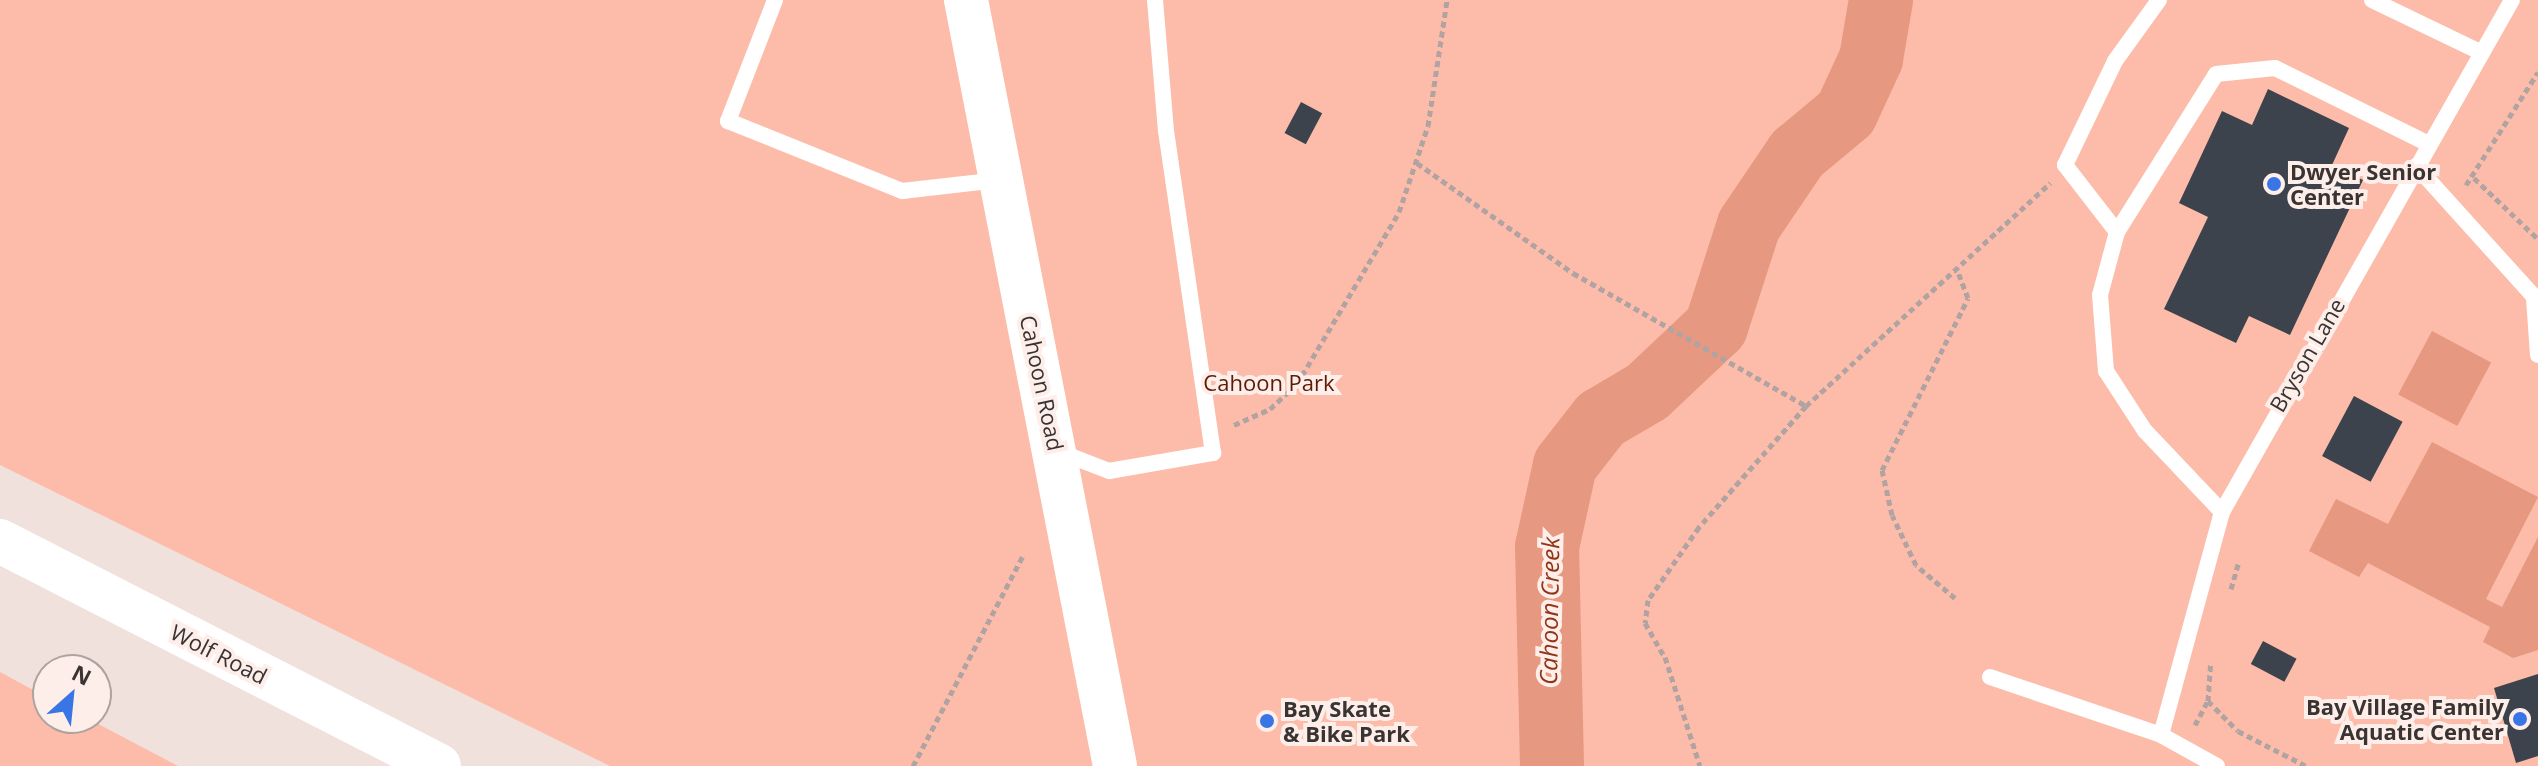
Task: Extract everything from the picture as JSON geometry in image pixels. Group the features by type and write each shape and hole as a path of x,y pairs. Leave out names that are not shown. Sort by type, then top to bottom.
{"street":[{"name":"Cahoon Road","path":"966,0 1056,450 1115,766"},
{"name":"Wolf Road","path":"0,541 439,766"}],"lane":[{"path":"775,0 728,121 902,191 1000,180"},
{"path":"1056,450 1109,471 1213,453 1166,131 1155,0"},
{"path":"2117,232 2065,165 2115,61 2159,0"},
{"path":"2372,0 2482,53"},
{"name":"Bryson Lane","path":"2161,735 2222,512 2512,0"},
{"path":"2222,512 2145,431 2106,371 2100,295 2117,232 2216,74 2275,68 2429,144"},
{"path":"2416,166 2536,299 2538,355"},
{"path":"1990,677 2161,735 2217,766"}],"path":[{"path":"1255,416 1297,384 1399,212 1417,163 1447,0"},
{"path":"2463,189 2474,178 2538,72"},
{"path":"1417,163 1602,288 1806,406"},
{"path":"1700,766 1665,657 1645,623 1648,600 1699,527 1806,406 2065,165"},
{"path":"2474,178 2538,239"},
{"path":"1955,598 1916,565 1892,515 1882,470 1968,298 1956,267"},
{"path":"2229,595 2239,548"},
{"path":"913,766 1024,554"},
{"path":"2198,719 2208,701 2211,650"},
{"path":"2208,701 2238,731 2306,766"}],"green space":[{"name":"Cahoon Park","path":"0,0 2538,0 2538,766 610,766 0,465"},
{"path":"0,672 32,689 32,734 112,734 112,731 178,766 0,766"}],"shaded area":[{"path":"2432,331 2491,362 2457,426 2398,395"},
{"path":"2432,442 2538,497 2486,599 2502,607 2538,537 2538,650 2513,658 2483,642 2490,627 2368,563 2359,577 2309,551 2336,499 2388,524"}],"building":[{"path":"2268,89 2349,128 2332,165 2363,180 2290,335 2249,316 2236,343 2164,309 2208,217 2179,203 2222,111 2252,125"},
{"path":"1301,102 1322,113 1306,144 1285,133"},
{"path":"2354,396 2403,422 2371,482 2322,456"},
{"path":"2263,641 2297,659 2284,682 2251,664"},
{"name":"Bay Village Family Aquatic Center","path":"2538,674 2538,756 2516,763 2494,688"}],"waterway":[{"name":"Cahoon Creek","path":"1552,766 1547,547 1565,465 1601,419 1647,392 1716,327 1749,225 1797,154 1846,113 1871,59 1881,0"}],"place":[{"name":"Dwyer Senior Center","path":"2274,184"},
{"name":"Bay Village Family Aquatic Center","path":"2520,719"},
{"name":"Bay Skate & Bike Park","path":"1267,721"}]}
